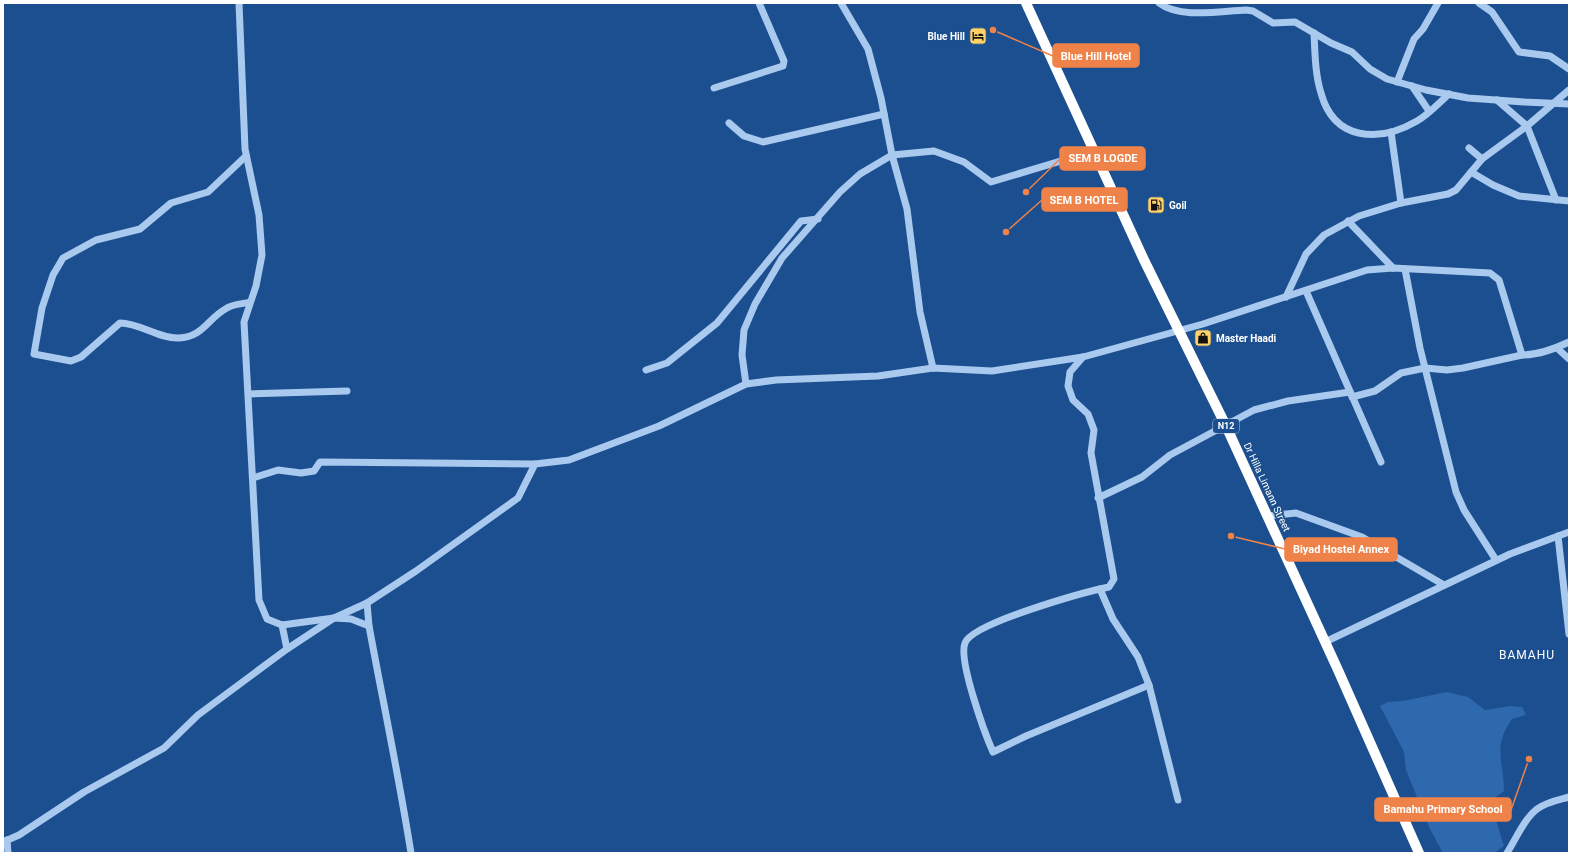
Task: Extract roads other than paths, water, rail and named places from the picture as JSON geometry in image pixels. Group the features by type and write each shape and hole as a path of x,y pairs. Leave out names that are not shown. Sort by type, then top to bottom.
{"highway":[{"name":"Dr Hilla Limann Street","path":"1026,3 1144,260 1226,426 1326,642 1419,853"}],"street":[{"path":"239,3 246,156 259,215 262,255 244,322 260,600 267,619 282,625 334,618 352,619 369,626"},
{"path":"714,88 783,66 784,61 759,3"},
{"path":"841,3 868,49 884,114 892,155 907,208 920,312 933,368"},
{"path":"1159,3 1175,10 1197,14 1253,11 1273,23 1295,22 1352,52 1370,69 1387,79 1412,86 1449,94 1497,100 1569,104"},
{"path":"1397,82 1414,39 1423,29 1438,3"},
{"path":"1479,3 1492,12 1519,52 1550,56 1569,69"},
{"path":"1314,33 1321,94 1335,121 1344,128 1357,133 1371,135 1391,132 1418,120 1449,94"},
{"path":"1412,86 1429,111"},
{"path":"1286,297 1306,254 1324,235 1358,216 1401,203 1448,194 1456,190 1482,159 1527,126 1569,90"},
{"path":"1497,100 1527,126 1556,200"},
{"path":"729,123 744,136 763,142 884,114"},
{"path":"1391,132 1401,203"},
{"path":"1469,148 1482,159"},
{"path":"746,384 742,355 744,330 755,304 782,258 818,219 840,192 860,174 892,155 934,151 964,162 991,182 1094,151"},
{"path":"246,156 208,192 171,203 140,229 96,240 63,258 53,275 42,308 34,354 71,361 80,357 120,323 130,323 166,336 178,338 190,336 202,330 225,308 250,302"},
{"path":"1471,172 1493,185 1518,196 1569,201"},
{"path":"646,370 666,363 718,323 801,220 818,219"},
{"path":"1348,222 1393,268"},
{"path":"253,478 278,470 301,473 314,471 320,462 535,464 569,460 659,426 746,384 776,380 878,376 933,368 992,371 1083,358 1203,324 1367,270 1393,268 1490,273 1496,276 1499,280 1522,355"},
{"path":"1406,269 1425,368 1456,492 1464,510 1496,560"},
{"path":"1306,291 1381,462"},
{"path":"1098,498 1142,477 1170,455 1254,410 1288,400 1375,391 1401,373 1425,368 1436,370 1456,370 1522,355 1532,355 1557,348 1569,342"},
{"path":"1557,348 1569,359"},
{"path":"1083,358 1070,372 1068,386 1073,400 1088,414 1094,430 1091,453 1114,579 1109,587 1014,615 969,637 964,643 966,673 985,734 993,752 1026,736 1149,685"},
{"path":"249,394 347,391"},
{"path":"8,853 5,841 19,835 84,792 164,748 198,715 287,649 334,618 367,603 416,571 518,498 535,464"},
{"path":"1267,516 1296,513 1362,537 1444,585"},
{"path":"1326,642 1496,560 1569,532"},
{"path":"1558,536 1569,634"},
{"path":"1100,589 1113,619 1138,658 1149,685 1178,800"},
{"path":"367,603 369,626 393,758 400,784 411,853"},
{"path":"282,625 287,649"},
{"path":"1507,853 1530,815 1537,809 1547,804 1569,797"}],"place":[{"name":"Blue Hill Hotel","path":"993,30"},
{"name":"Blue Hill","path":"978,36"},
{"name":"SEM B LOGDE","path":"1026,192"},
{"name":"Goil","path":"1156,205"},
{"name":"SEM B HOTEL","path":"1006,232"},
{"name":"Master Haadi","path":"1203,338"},
{"name":"Biyad Hostel Annex","path":"1231,536"},
{"name":"Bamahu Primary School","path":"1529,759"}],"district":[{"name":"BAMAHU","path":"1527,655"}]}
